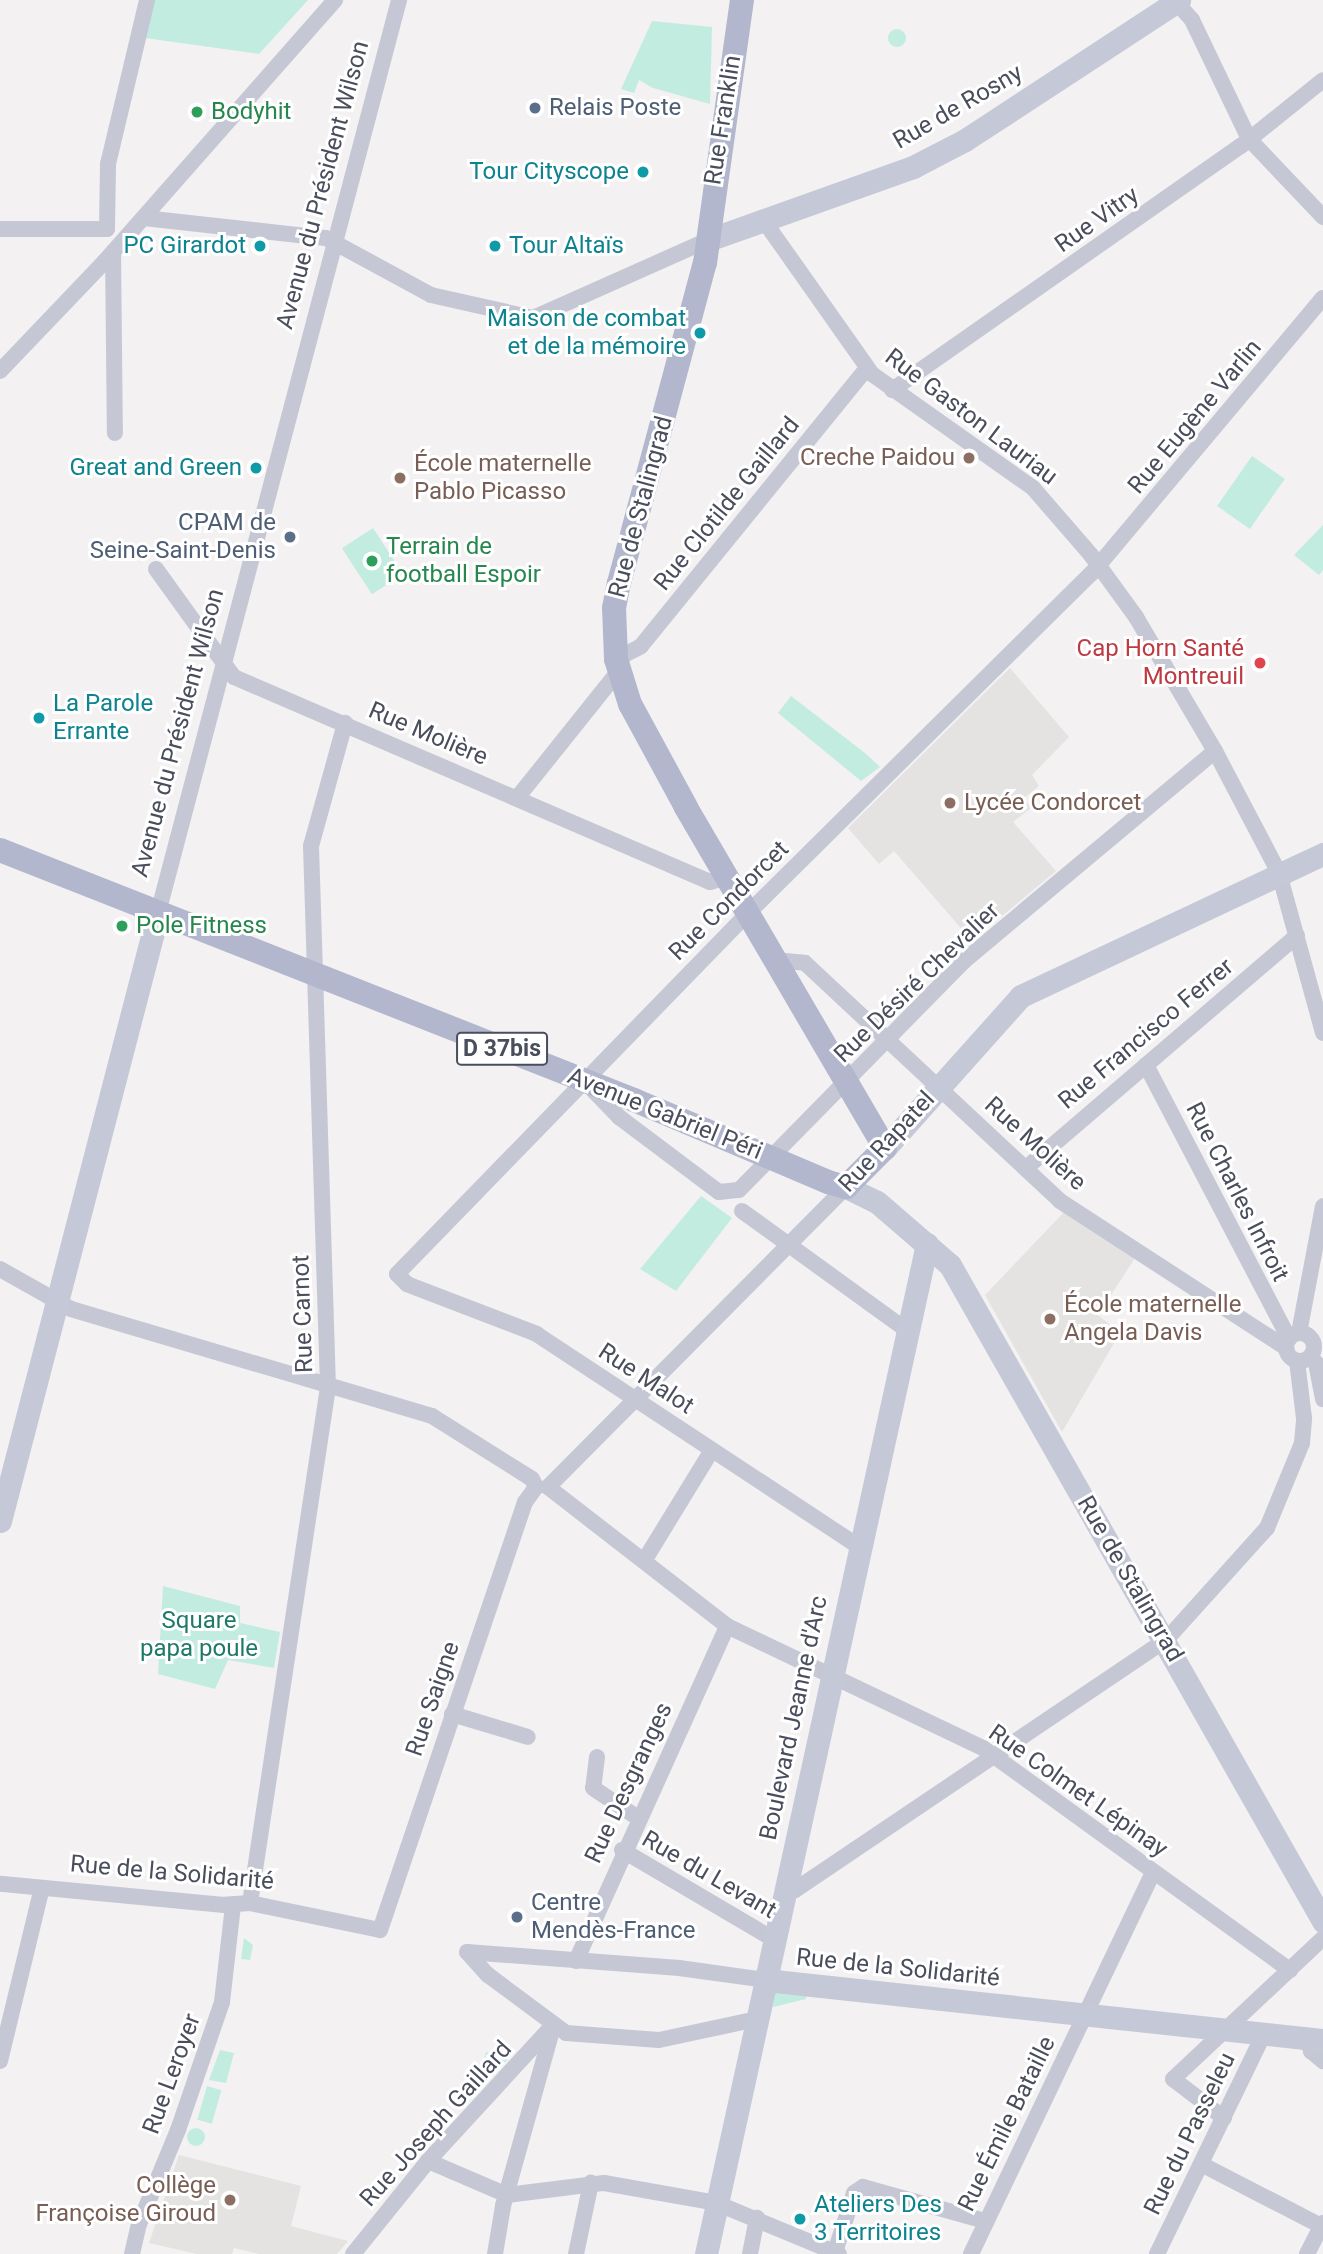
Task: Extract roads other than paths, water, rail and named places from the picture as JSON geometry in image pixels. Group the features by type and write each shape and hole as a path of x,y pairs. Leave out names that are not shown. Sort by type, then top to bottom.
{"main road":[{"name":"Rue Franklin","path":"708,240 742,0"},
{"name":"Rue de Stalingrad","path":"708,240 619,583 614,608 617,665 630,704 726,877 749,912 778,937 780,966 885,1148"},
{"name":"Avenue Gabriel Péri","path":"0,850 846,1187"},
{"name":"Rue Rapatel","path":"846,1187 885,1148"}],"street":[{"path":"115,433 108,164 147,0"},
{"path":"0,371 91,271 112,239 156,200 335,0"},
{"name":"Avenue du Président Wilson","path":"0,1521 399,0"},
{"path":"1175,1 1192,20 1249,139 1323,217"},
{"name":"Rue de Rosny","path":"708,240 762,218 871,183 934,156 1175,1"},
{"name":"Rue Vitry","path":"892,390 1249,139 1323,80"},
{"path":"0,229 112,239 144,218 156,200"},
{"path":"144,218 326,238 431,295 533,318 708,240"},
{"name":"Rue Gaston Lauriau","path":"762,218 867,368 892,390 1033,488 1100,565 1136,617 1215,751 1279,873 1323,1033"},
{"name":"Rue Eugène Varlin","path":"1100,565 1323,298"},
{"name":"Rue Clotilde Gaillard","path":"517,798 617,665 641,646 867,368"},
{"name":"Rue Condorcet","path":"397,1274 749,912 1100,565"},
{"name":"Rue Molière","path":"156,569 234,677 710,882 726,877"},
{"name":"Rue Carnot","path":"250,1903 328,1387 311,846 345,723"},
{"name":"Rue Désiré Chevalier","path":"583,1080 619,1117 719,1192 739,1190 889,1041 964,961 1215,751"},
{"name":"Rue Rapatel","path":"885,1148 1021,996 1323,854"},
{"name":"Rue Francisco Ferrer","path":"1026,1168 1297,936"},
{"name":"Rue Molière","path":"780,966 805,963 1060,1201 1291,1340"},
{"name":"Rue Charles Infroit","path":"1146,1065 1291,1340"},
{"name":"Rue Rapatel","path":"542,1487 846,1187"},
{"name":"Avenue Gabriel Péri","path":"846,1187 872,1198 927,1244"},
{"path":"1291,1340 1323,1206"},
{"path":"742,1211 905,1329"},
{"name":"Boulevard Jeanne d'Arc","path":"706,2254 905,1329 927,1244"},
{"name":"Rue de Stalingrad","path":"927,1244 950,1265 1166,1640 1323,1921"},
{"name":"Rue Colmet Lépinay","path":"1,1267 71,1309 440,1420 532,1479 727,1626 830,1674 994,1757 1290,1969"},
{"name":"Rue Malot","path":"397,1274 407,1284 537,1334 858,1546"},
{"path":"1291,1340 1311,1351 1323,1399"},
{"path":"1291,1340 1311,1351"},
{"path":"785,1891 795,1890 1166,1640 1267,1528 1302,1443 1311,1351"},
{"path":"644,1561 712,1450"},
{"name":"Rue Saigne","path":"380,1930 525,1502 542,1487"},
{"name":"Rue Desgranges","path":"576,1961 622,1850 727,1626"},
{"path":"452,1714 528,1737"},
{"path":"597,1757 593,1788 638,1818"},
{"name":"Rue du Levant","path":"622,1850 774,1939"},
{"name":"Rue Émile Bataille","path":"971,2254 1153,1872"},
{"name":"Rue de la Solidarité","path":"0,1884 233,1905 250,1903 380,1930"},
{"path":"0,2061 42,1888"},
{"name":"Rue Leroyer","path":"132,2254 139,2224 178,2130 222,2002 233,1905"},
{"path":"1224,2118 1174,2080 1213,2040 1230,2031 1323,1938"},
{"name":"Rue de la Solidarité","path":"554,2024 488,1975 467,1952 765,1980 1315,2039"},
{"path":"495,2254 507,2194 554,2024 566,2033 659,2040 757,2019"},
{"name":"Rue Joseph Gaillard","path":"352,2254 428,2161 554,2024"},
{"name":"Rue du Passeleu","path":"1157,2254 1264,2034"},
{"path":"1315,2039 1311,2051 1323,2061"},
{"path":"428,2161 507,2194 592,2183 716,2203 837,2253 854,2193 863,2187 985,2221"},
{"path":"1201,2164 1322,2225 1307,2254"},
{"path":"576,2254 592,2183"},
{"path":"750,2254 757,2218"}],"place":[{"name":"Relais Poste","path":"535,108"},
{"name":"Bodyhit","path":"197,112"},
{"name":"Tour Cityscope","path":"643,172"},
{"name":"PC Girardot","path":"260,246"},
{"name":"Tour Altaïs","path":"495,246"},
{"name":"Maison de combat et de la mémoire","path":"700,333"},
{"name":"Creche Paidou","path":"969,458"},
{"name":"Great and Green","path":"256,468"},
{"name":"École maternelle Pablo Picasso","path":"400,478"},
{"name":"CPAM de Seine-Saint-Denis","path":"290,537"},
{"name":"Terrain de football Espoir","path":"372,561"},
{"name":"Cap Horn Santé Montreuil","path":"1260,663"},
{"name":"La Parole Errante","path":"39,718"},
{"name":"Lycée Condorcet","path":"950,803"},
{"name":"Pole Fitness","path":"122,926"},
{"name":"École maternelle Angela Davis","path":"1050,1319"},
{"name":"Centre Mendès-France","path":"517,1917"},
{"name":"Collège Françoise Giroud","path":"230,2200"},
{"name":"Ateliers Des 3 Territoires","path":"800,2219"}],"park label":[{"name":"Square papa poule","path":"199,1635"}]}
